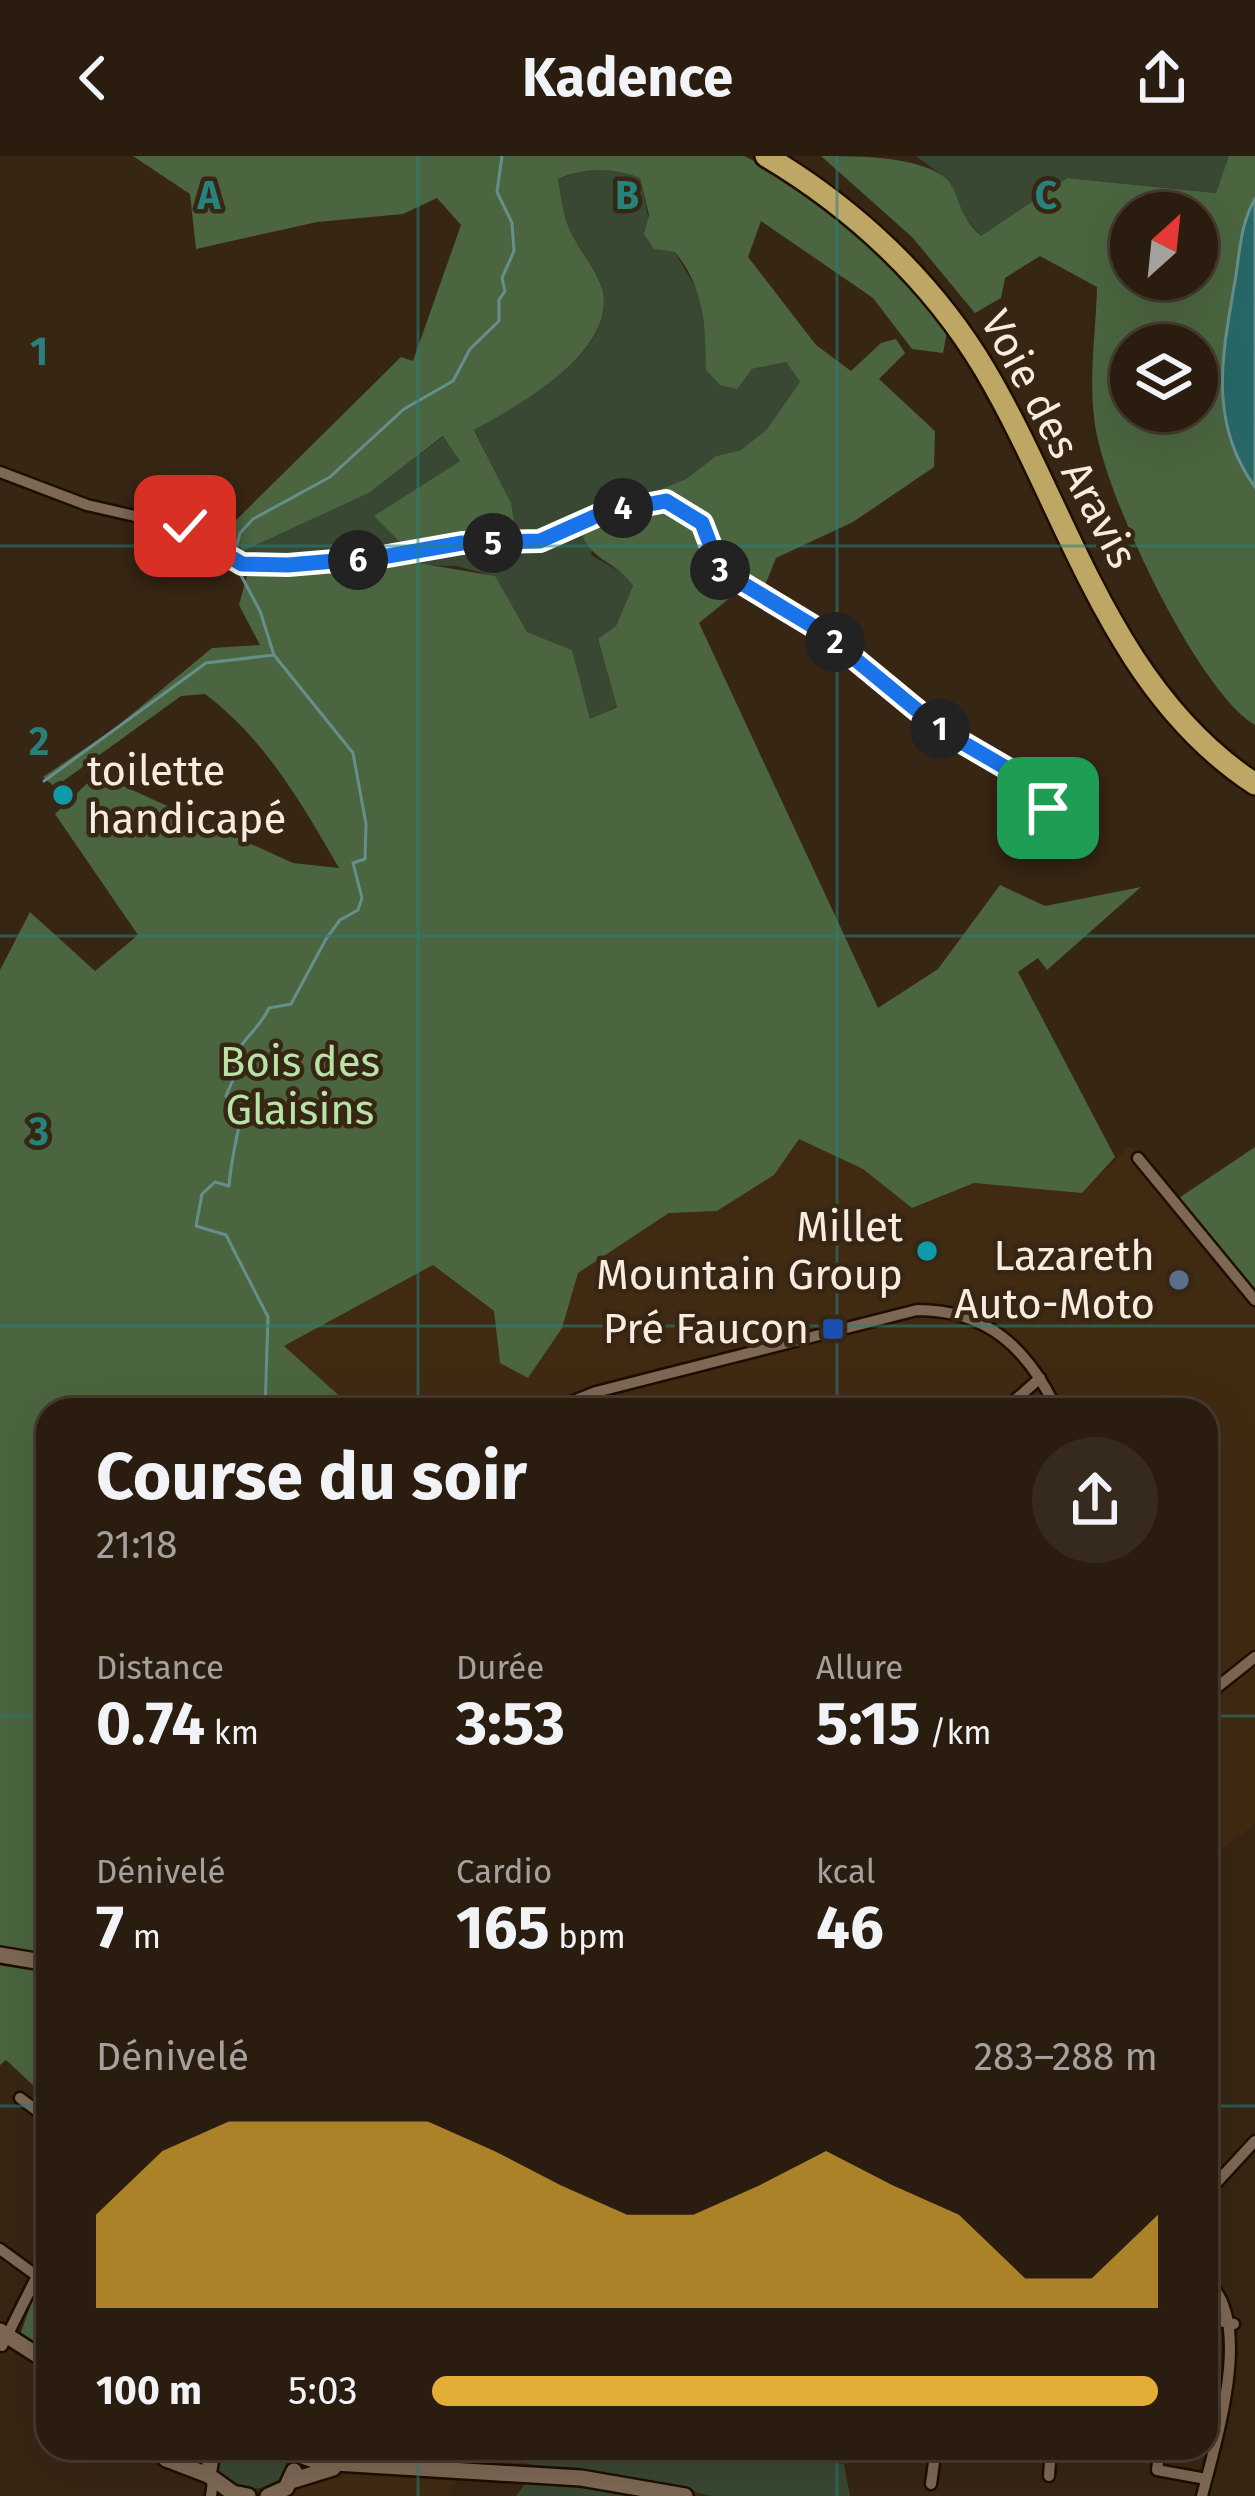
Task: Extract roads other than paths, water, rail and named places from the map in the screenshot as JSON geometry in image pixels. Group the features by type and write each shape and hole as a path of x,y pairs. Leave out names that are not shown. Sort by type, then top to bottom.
{"highway":[{"name":"Voie des Aravis","path":"766,156 876,237 948,315 998,393 1139,670 1194,737 1255,784"},
{"name":"Voie des Aravis","path":"791,156 887,229 952,300 1023,412 1149,662 1191,716 1255,769"}],"main road":[{"path":"0,1954 36,1961"},
{"path":"2,2340 36,2359"},
{"path":"168,2460 237,2495"},
{"path":"315,2460 581,2478 685,2496"},
{"path":"268,2496 365,2462"}],"street":[{"path":"0,472 87,505 208,533 222,552 242,564 355,560 462,543 540,541 603,513 666,501 702,523 720,570 742,588 821,631 941,730 1025,779 1048,808"},
{"path":"1138,1158 1255,1300"},
{"path":"581,1398 917,1310 951,1312 993,1328 1021,1350 1051,1398"},
{"path":"1018,1398 1040,1378"},
{"path":"1218,1687 1255,1658"},
{"path":"20,2098 36,2110"},
{"path":"1218,2181 1255,2141"},
{"path":"0,2249 36,2275"},
{"path":"2,2340 36,2278"},
{"path":"1218,2293 1229,2303 1235,2359 1218,2429"},
{"path":"1218,2321 1234,2324"},
{"path":"931,2484 934,2460"},
{"path":"1049,2476 1050,2460"},
{"path":"1158,2460 1156,2470 1206,2479"},
{"path":"1202,2496 1211,2460"}],"water":[{"path":"1255,199 1255,487 1230,437 1222,386 1241,239"}],"waterway":[{"path":"235,552 240,533 253,519 330,477 404,409 453,381 470,349 499,321 499,300 505,291 502,278 514,251 512,223 497,192 502,156"},
{"path":"236,566 260,611 274,655 353,753 366,824 365,859 353,863 362,898 358,910 340,920 326,939 291,1004 269,1008 236,1054 245,1066 235,1075 226,1096 236,1108 243,1106 229,1186 215,1182 202,1194 196,1226 226,1235 268,1317 265,1398"},
{"path":"44,781 206,663 274,655"}],"place":[{"name":"toilette handicapé","path":"63,795"},
{"name":"Millet Mountain Group","path":"927,1251"},
{"name":"Lazareth Auto-Moto","path":"1179,1280"},
{"name":"Pré Faucon","path":"833,1329"}],"park label":[{"name":"Bois des Glaisins","path":"300,1086"}]}
